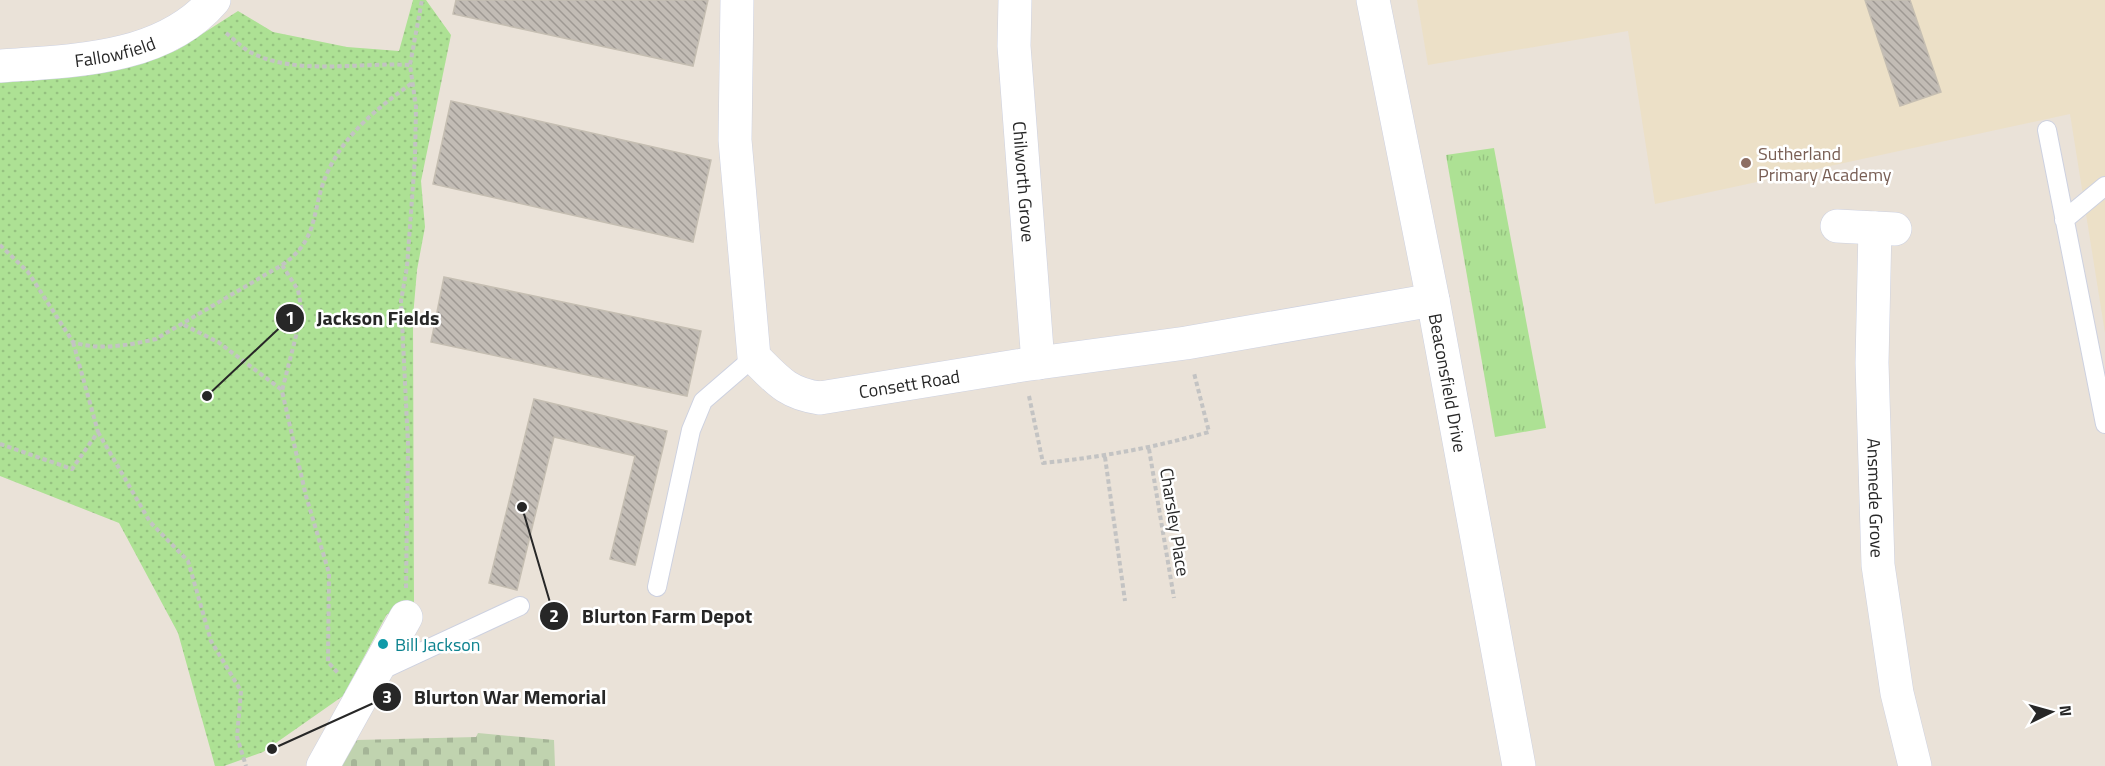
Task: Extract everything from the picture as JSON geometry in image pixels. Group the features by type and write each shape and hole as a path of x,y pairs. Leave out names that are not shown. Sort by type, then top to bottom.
{"street":[{"path":"737,0 735,140 754,357"},
{"name":"Chilworth Grove","path":"1015,0 1015,57 1030,364"},
{"name":"Beaconsfield Drive","path":"1373,0 1433,300 1519,766"},
{"name":"Fallowfield","path":"0,66 132,51 165,38 210,5"},
{"name":"Ansmede Grove","path":"1837,226 1886,228 1872,363 1878,565 1897,693 1915,766"},
{"name":"Consett Road","path":"754,357 777,381 799,395 819,398 1030,364 1186,343 1433,300"},
{"path":"323,766 406,617"}],"lane":[{"path":"2047,130 2105,424"},
{"path":"2064,220 2105,186"},
{"path":"657,587 691,430 703,401 754,357"},
{"path":"367,686 520,606"}],"path":[{"path":"406,617 408,444 401,301 407,267 415,158 416,107 410,65 422,0"},
{"path":"210,5 220,27 250,53 280,63 303,66 410,65"},
{"path":"73,342 94,346 135,344 156,339 297,255 309,239 328,170 347,140 378,109 411,83"},
{"path":"0,245 28,272 73,342 98,432 150,522 188,561 211,641 241,691 237,737 246,766"},
{"path":"282,265 298,290 302,312 282,391 306,496 329,573 328,662 367,686"},
{"path":"183,324 218,342 282,391"},
{"name":"Charsley Place","path":"1030,364 1043,463 1105,457 1149,449 1209,432 1186,343"},
{"path":"0,444 72,469 98,432"},
{"name":"Charsley Place","path":"1149,449 1174,598"},
{"path":"1105,457 1125,602"}],"shaded area":[{"name":"Sutherland Primary Academy","path":"1417,0 2105,0 2105,333 2070,114 1655,204 1628,31 1428,65"}],"green space":[{"path":"413,0 426,0 451,35 421,181 425,227 417,270 413,317 414,608 406,617 387,614 343,696 263,752 224,766 215,766 178,633 119,523 0,476 0,74 142,63 177,50 238,11 273,32 347,47 399,51"},
{"path":"1494,148 1546,428 1495,437 1446,155"},
{"path":"478,733 554,740 555,766 341,766 357,740 476,737"}],"building":[{"path":"456,0 708,0 693,66 453,14"},
{"path":"1865,0 1910,0 1941,92 1900,106"},
{"path":"451,101 711,160 693,242 433,184"},
{"path":"444,277 701,331 687,396 431,342"},
{"path":"534,399 667,431 635,565 610,559 635,456 554,437 517,590 489,583"}],"place":[{"name":"Sutherland Primary Academy","path":"1746,163"},
{"name":"Jackson Fields","path":"207,396"},
{"name":"Blurton Farm Depot","path":"522,507"},
{"name":"Bill Jackson","path":"383,644"},
{"name":"Blurton War Memorial","path":"272,749"}]}
